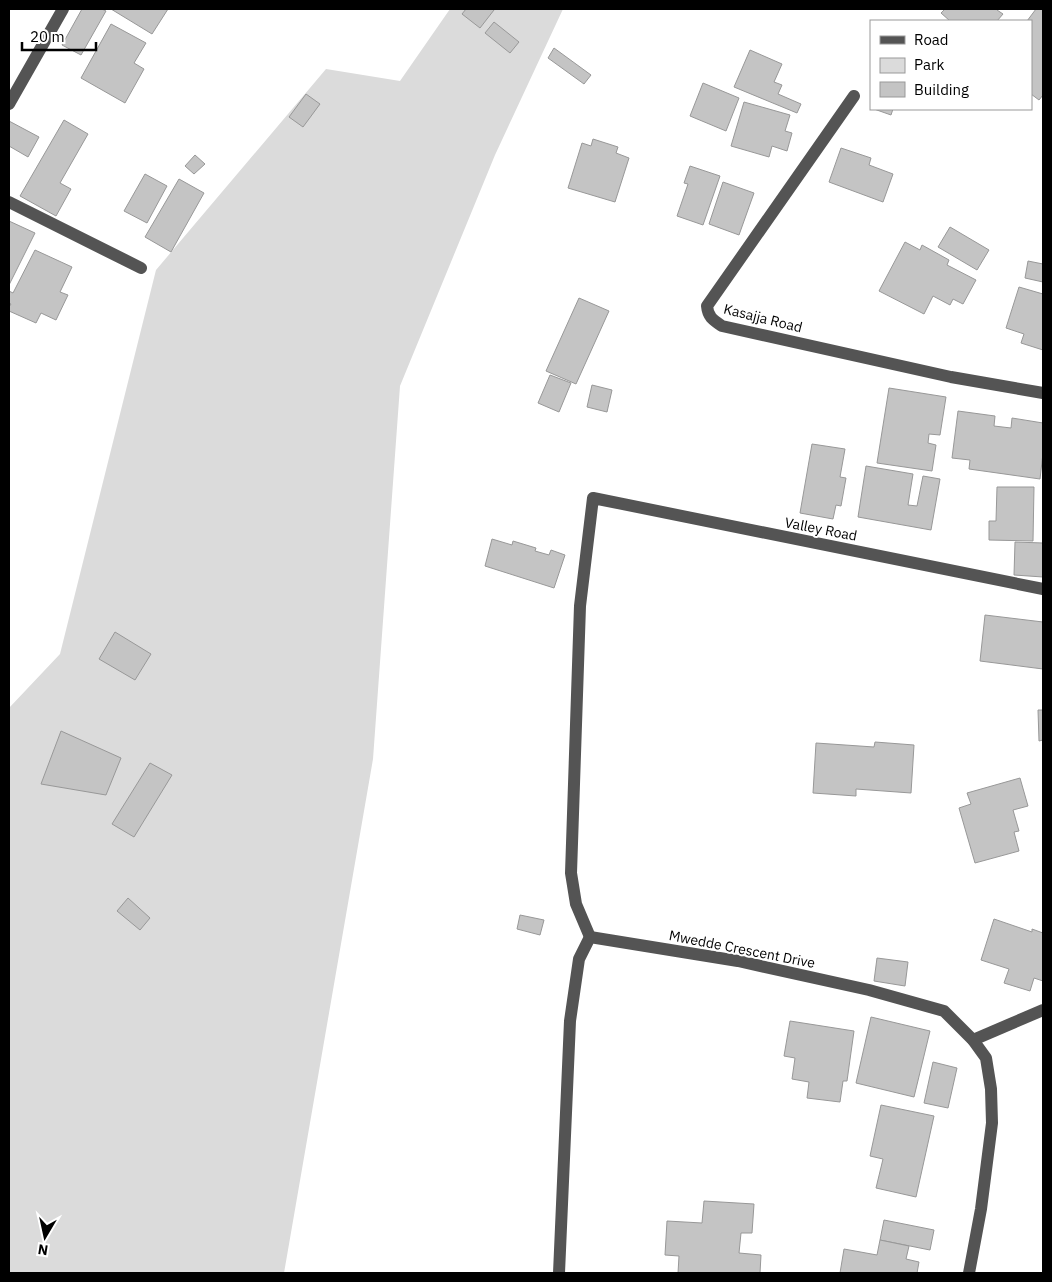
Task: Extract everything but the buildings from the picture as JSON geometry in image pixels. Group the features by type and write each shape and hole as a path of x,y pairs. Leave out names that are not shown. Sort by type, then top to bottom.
{"street":[{"path":"9,104 64,9"},
{"name":"Kasajja Road","path":"854,96 707,306 707,312 710,317 722,326 951,377 1043,393"},
{"path":"9,202 141,268"},
{"name":"Valley Road","path":"590,937 576,904 571,873 580,606 593,498 1043,589"},
{"path":"559,1273 570,1022 579,959 590,937"},
{"name":"Mwedde Crescent Drive","path":"590,937 738,961 869,990 944,1011 973,1040 986,1058 991,1089 992,1123 980,1209 968,1273"},
{"path":"973,1040 1043,1010"}],"green space":[{"path":"450,9 563,9 495,155 400,386 373,759 284,1273 9,1273 9,708 60,654 156,270 326,69 400,81"}]}
